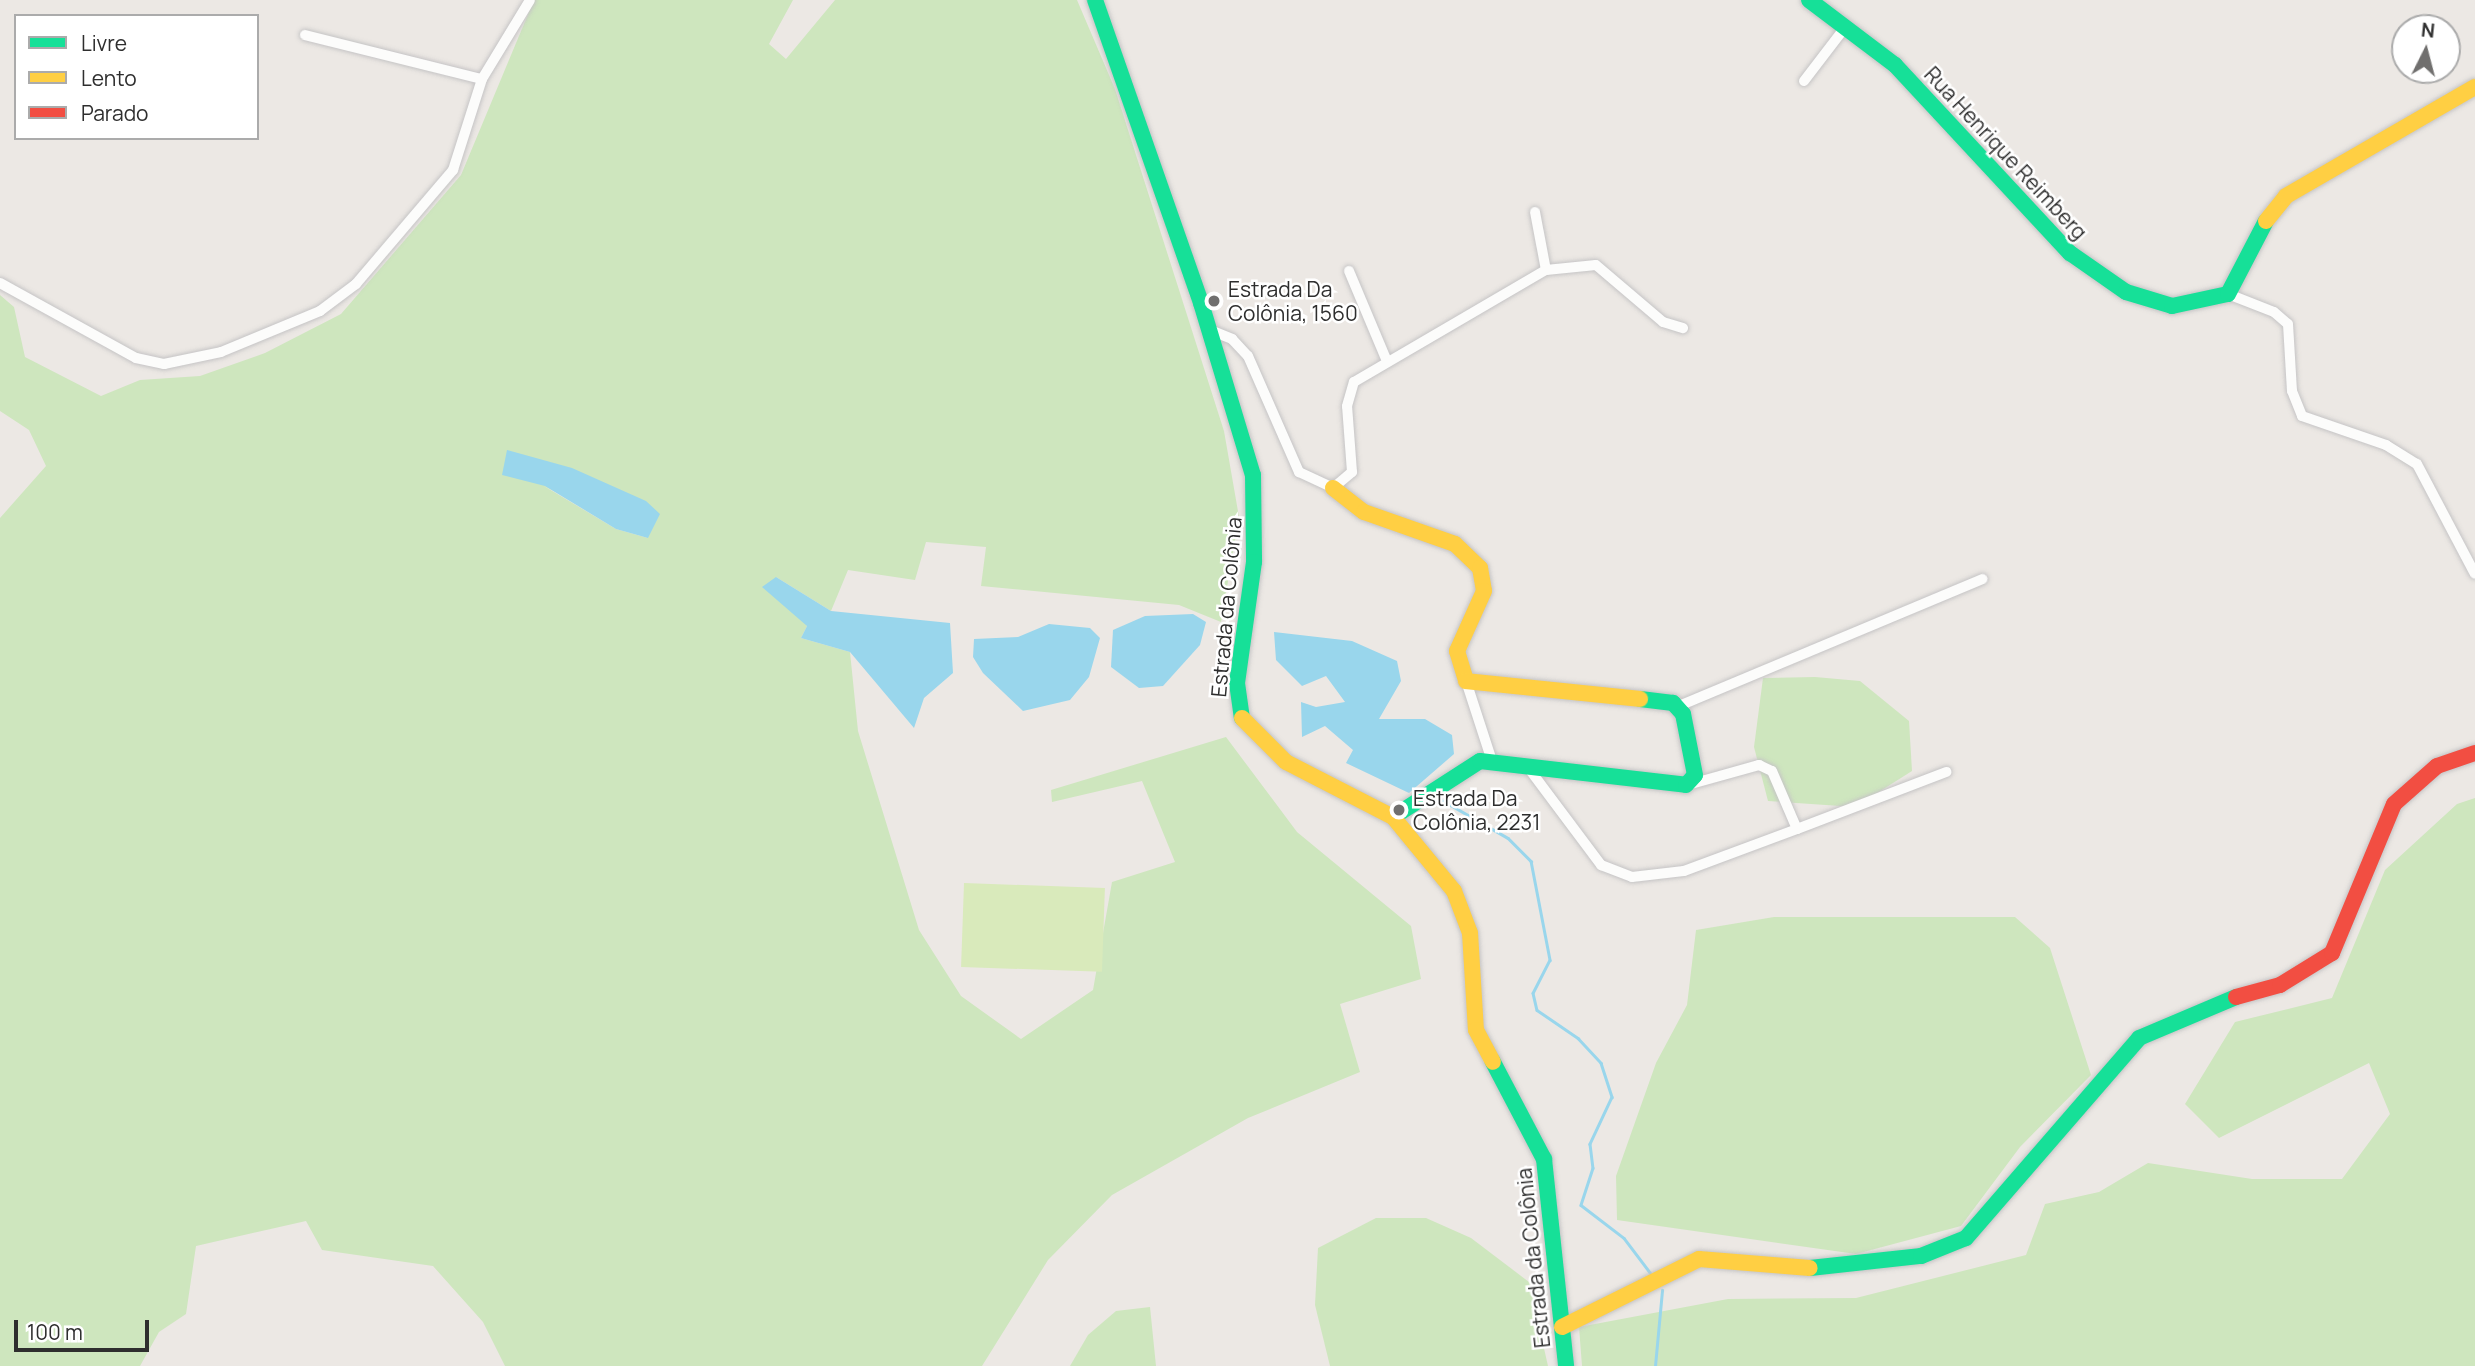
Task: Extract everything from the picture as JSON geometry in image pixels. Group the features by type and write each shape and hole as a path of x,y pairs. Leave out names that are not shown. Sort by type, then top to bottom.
{"street":[{"path":"0,283 136,358 164,364 221,352 320,311 356,284 453,170 482,79 530,0"},
{"name":"Estrada da Colônia","path":"1095,0 1210,330 1253,475 1254,562 1237,683 1243,723 1286,762 1393,817 1435,861 1470,933 1476,1030 1544,1159 1566,1366"},
{"name":"Rua Henrique Reimberg","path":"1809,0 1895,65 2053,239 2083,264 2126,292 2159,304 2187,307 2228,294"},
{"path":"1804,81 1846,26"},
{"path":"304,35 482,79"},
{"path":"2475,87 2286,196 2270,214 2228,294 2274,312 2288,324 2291,391 2302,416 2386,445 2417,464 2475,573"},
{"path":"1535,212 1546,270"},
{"path":"1333,488 1352,471 1350,388 1386,359 1546,270 1596,265 1663,321 1683,328"},
{"path":"1349,271 1386,359"},
{"path":"1210,330 1232,339 1248,356 1299,472 1333,488 1364,512 1454,544 1480,568 1484,591 1457,651 1492,761"},
{"path":"1466,681 1679,706 1982,579"},
{"path":"1679,706 1695,775 1691,784"},
{"path":"1562,1327 1699,1259 1828,1269 1921,1256 1966,1238 2139,1038 2200,1007 2280,985 2332,953 2394,804 2437,766 2475,753"},
{"path":"1393,817 1469,766 1492,761 1691,784 1759,765 1772,771 1797,829"},
{"path":"1527,766 1601,864 1632,877 1684,871 1946,772"}],"green space":[{"path":"534,0 793,0 769,44 786,59 835,0 1077,0 1115,89 1224,431 1239,517 1221,622 1179,605 981,586 986,547 926,542 915,580 848,570 831,611 776,577 807,626 801,638 850,652 858,731 919,930 961,996 1021,1039 1093,990 1112,882 1175,862 1142,781 1052,802 1051,790 1226,737 1297,832 1411,926 1421,979 1340,1004 1360,1072 1248,1118 1112,1195 1048,1260 982,1366 505,1366 483,1322 433,1266 322,1250 306,1221 196,1246 186,1314 159,1332 140,1366 0,1366 0,518 46,466 29,430 0,411 0,295 14,307 25,357 101,396 140,380 200,376 265,353 341,314 461,175","holes":["544,486 648,538 616,529"]},
{"path":"1815,677 1860,681 1909,721 1912,771 1855,807 1768,801 1754,747 1763,678"},
{"path":"2475,798 2475,1366 1582,1366 1579,1327 1728,1299 1856,1298 2026,1255 2045,1204 2099,1192 2148,1163 2252,1179 2342,1179 2390,1114 2369,1063 2219,1138 2185,1104 2235,1022 2332,998 2385,870 2457,804"},
{"path":"964,883 1105,888 1102,972 961,967"},
{"path":"1774,917 2015,917 2050,948 2091,1075 2020,1147 1961,1226 1856,1254 1617,1220 1616,1176 1656,1063 1687,1005 1696,930"},
{"path":"1376,1218 1426,1218 1471,1238 1529,1282 1548,1366 1330,1366 1315,1305 1318,1248"},
{"path":"1150,1307 1156,1366 1070,1366 1088,1335 1116,1311"}],"water":[{"path":"507,450 572,468 646,501 660,514 648,538 616,529 545,486 502,475"},
{"path":"776,577 831,611 950,623 953,673 924,698 914,728 850,652 801,638 807,626 762,587"},
{"path":"1193,614 1206,622 1200,645 1163,686 1139,688 1111,667 1113,630 1145,616"},
{"path":"1049,624 1090,628 1100,638 1089,677 1070,700 1023,711 983,673 973,657 974,639 1018,637"},
{"path":"1274,632 1352,641 1397,661 1401,681 1379,719 1425,719 1452,735 1454,754 1409,793 1346,763 1353,750 1325,726 1302,737 1301,702 1316,707 1345,702 1326,676 1302,686 1276,660"}],"waterway":[{"path":"1435,796 1508,838 1531,861 1550,960 1533,993 1537,1010 1578,1038 1601,1063 1612,1097 1590,1144 1593,1168 1581,1205 1624,1238 1652,1275"},
{"path":"1655,1366 1662,1290"}],"traffic: fast":[{"path":"1095,0 1201,303 1253,475 1254,562 1237,683 1242,718"},
{"path":"1809,0 1895,65 2070,253 2126,292 2172,306 2228,294 2266,221"},
{"path":"1393,817 1480,761 1686,785 1695,775 1683,714 1673,703 1640,699"},
{"path":"1810,1268 1921,1256 1966,1238 2139,1038 2236,997"},
{"path":"1493,1062 1544,1159 1566,1366"}],"traffic: slow":[{"path":"2266,221 2286,196 2475,87"},
{"path":"1333,488 1364,512 1455,544 1480,568 1484,591 1457,651 1466,681 1640,699"},
{"path":"1242,718 1286,762 1393,817 1454,891 1470,933 1476,1030 1493,1062"},
{"path":"1562,1327 1699,1259 1810,1268"}],"traffic: jam":[{"path":"2236,997 2280,985 2332,953 2394,804 2437,766 2475,753"}],"place":[{"name":"Estrada Da Colônia, 1560","path":"1214,301"},
{"name":"Estrada Da Colônia, 2231","path":"1399,810"}]}
